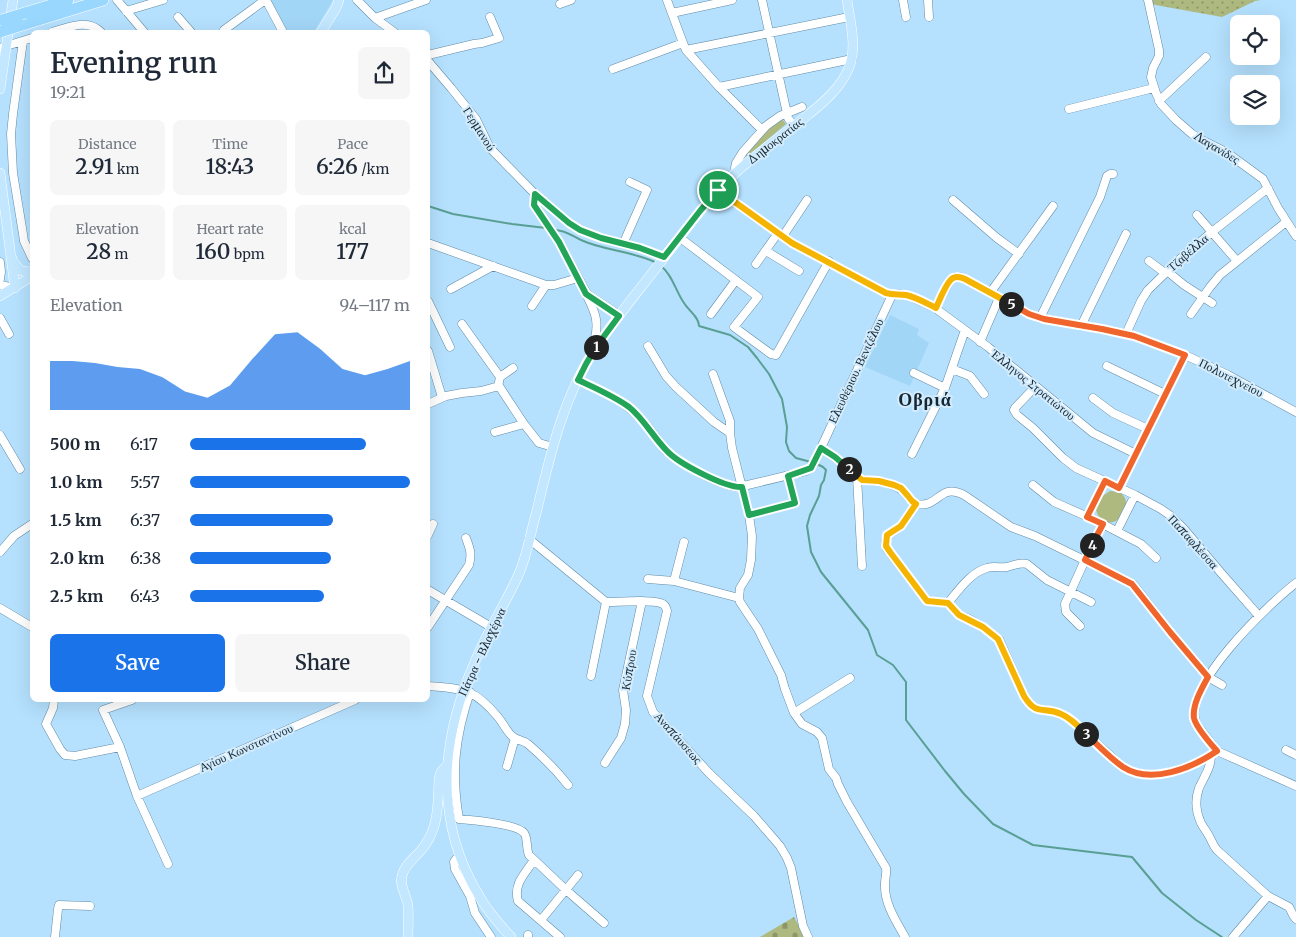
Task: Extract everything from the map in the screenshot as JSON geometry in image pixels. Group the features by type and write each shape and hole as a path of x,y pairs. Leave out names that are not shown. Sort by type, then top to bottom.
{"highway":[{"path":"1,20 68,0"},
{"path":"0,32 103,0"}],"main road":[{"path":"0,89 4,47 13,0"},
{"path":"322,30 339,0"},
{"name":"Δημοκρατίας","path":"553,447 578,380 594,351 700,211 736,172 816,108 835,90 848,72 853,49 847,0"},
{"path":"0,173 15,288"},
{"path":"10,256 22,271 30,272"},
{"path":"0,296 30,277"},
{"name":"Πάτρα - Βλαχέρνα","path":"511,937 481,899 466,872 460,856 453,834 450,815 447,765 454,722 491,627 521,569 553,447"},
{"path":"408,937 409,913 402,876 407,866 424,847 430,837 436,815 439,778 447,765"}],"street":[{"path":"117,0 142,30"},
{"path":"126,11 163,0"},
{"path":"224,30 266,0 282,30"},
{"path":"357,0 375,18 391,30"},
{"path":"375,18 426,0"},
{"path":"560,4 571,0"},
{"path":"667,0 684,47 719,87 762,130"},
{"path":"672,13 732,0"},
{"path":"762,0 787,113 794,126"},
{"path":"903,0 906,17"},
{"path":"928,0 929,17"},
{"name":"Λαγανίδες","path":"1148,0 1159,50 1158,58 1151,74 1159,101 1192,134 1221,149 1263,178 1275,204 1296,236"},
{"path":"178,17 189,30"},
{"path":"430,55 500,38 490,17"},
{"path":"612,68 684,47 849,17"},
{"path":"60,30 88,24 98,30"},
{"path":"4,47 30,39"},
{"path":"24,41 12,125 13,164 24,241 30,254"},
{"path":"1159,101 1206,57"},
{"path":"719,87 852,59"},
{"name":"Γερμανού","path":"430,63 476,119 490,148 535,194 580,230 623,244 660,262"},
{"path":"1069,109 1154,88"},
{"path":"736,172 736,163 770,122 802,107"},
{"path":"1040,318 1100,197 1107,176 1113,174"},
{"path":"623,244 648,190 630,182"},
{"name":"Τζαβέλλα","path":"1126,334 1146,292 1212,232 1268,188"},
{"path":"718,190 780,235 878,289 892,295 909,296 936,308"},
{"name":"Γερμανού","path":"535,194 534,205 551,229 595,312 597,329 595,338"},
{"path":"756,264 807,200"},
{"path":"953,200 997,238 1019,254"},
{"path":"990,293 1053,206"},
{"path":"1197,215 1237,261"},
{"path":"1190,314 1220,275 1286,222"},
{"path":"1081,326 1126,234"},
{"path":"680,237 758,297 734,327 771,354 776,355 828,261"},
{"path":"430,244 546,284 554,285 578,278"},
{"path":"766,251 799,271"},
{"path":"1149,261 1212,303"},
{"path":"0,262 0,280"},
{"path":"451,289 493,266"},
{"name":"Πολυτεχνείου","path":"936,308 949,282 955,277 964,278 1029,314 1040,318 1126,334 1185,355 1228,375 1296,412"},
{"path":"711,314 736,280"},
{"path":"532,306 546,284"},
{"path":"0,285 15,288"},
{"path":"586,294 619,316"},
{"name":"Ελευθέριου. Βενιζέλου","path":"788,476 811,468 892,295"},
{"path":"980,342 999,298"},
{"path":"430,305 450,347"},
{"name":"Έλληνος Στρατιώτου","path":"936,308 1096,435 1136,454"},
{"path":"0,318 9,334"},
{"path":"462,324 500,377 499,386 524,424 539,443 553,447"},
{"path":"912,454 945,388 965,330"},
{"path":"648,346 666,376 676,387 714,422 730,433"},
{"path":"1119,488 1185,355"},
{"path":"430,358 442,397"},
{"path":"1107,366 1165,394"},
{"path":"500,377 513,368"},
{"path":"952,368 970,376 984,394"},
{"path":"914,373 945,388"},
{"path":"714,374 729,418 732,448 749,515 752,536 752,560 748,575 740,588 739,598 758,629 781,675 794,713 802,724 817,732 822,738 830,769 886,868 885,884 889,908 905,937"},
{"path":"578,380 629,408 646,425 667,452 711,478 734,487 742,487 788,476 795,503 749,515"},
{"path":"430,403 442,397 462,392 482,391 499,386"},
{"name":"Παπαφλέσσα","path":"1035,387 1015,408 1017,416 1033,428 1063,458 1076,468 1135,495 1161,509 1176,521 1259,616"},
{"path":"1093,398 1113,413 1148,429"},
{"path":"495,432 524,424"},
{"path":"0,435 20,469"},
{"path":"821,448 862,480 879,481 898,487 904,490 916,504 929,504 936,497 951,491 957,491 1011,527 1035,536 1132,584 1208,677 1222,685"},
{"path":"857,477 862,566"},
{"path":"1087,517 1105,481"},
{"path":"1033,485 1051,500 1143,545 1156,558"},
{"path":"1117,531 1135,495"},
{"path":"916,504 901,526 887,535 887,549 927,601 948,603 959,615 983,627 998,639 1029,703 1036,710 1048,710 1069,718 1124,767 1139,773 1166,773 1188,767 1214,753"},
{"path":"430,531 433,524"},
{"path":"1080,626 1065,610 1066,602 1103,524"},
{"path":"0,552 14,536 30,525"},
{"path":"430,624 471,557 466,538"},
{"path":"530,539 606,602 591,676"},
{"path":"674,581 684,542"},
{"path":"948,603 966,582 984,569 992,567 1004,568 1020,563 1026,564 1044,579 1091,602"},
{"path":"648,579 674,581 739,598"},
{"path":"1296,583 1246,628 1208,677 1197,701 1194,717 1214,753 1296,786"},
{"path":"430,591 491,627"},
{"name":"Αναπάυσεως","path":"606,602 662,603 666,606 667,610 648,696 653,712 709,773 754,816 780,846 792,868 802,926 808,937"},
{"name":"Κύπρου","path":"606,763 621,738 626,724 623,690 642,602"},
{"path":"0,608 30,626"},
{"path":"794,713 850,678"},
{"path":"430,686 456,688 466,691 488,706 515,738 530,746 568,785"},
{"path":"466,691 455,750 455,794 459,819 507,826 522,831 525,834 529,855 604,923"},
{"path":"54,702 46,724 64,755 76,756 120,747"},
{"path":"126,702 103,710 120,747 137,796 168,864"},
{"name":"Αγίου Κωνσταντίνου","path":"137,796 350,702"},
{"path":"507,766 515,738"},
{"path":"1286,750 1296,755"},
{"path":"1214,753 1196,800 1200,822 1213,846 1268,896 1289,907 1296,919"},
{"path":"460,856 454,862 455,869 470,896 475,913 491,937"},
{"path":"534,860 516,886 518,901 560,937"},
{"path":"541,920 578,875"},
{"path":"1233,937 1268,896"},
{"path":"54,937 59,905 90,906"}],"shaded area":[{"path":"268,0 333,0 315,30 284,30"},
{"path":"890,315 919,329 917,335 929,343 910,386 865,367"}],"green space":[{"path":"1149,0 1261,0 1222,17 1150,4"},
{"path":"782,119 786,124 747,157 745,155 758,140"},
{"path":"1110,491 1118,492 1126,500 1126,506 1121,516 1112,522 1101,518 1096,509 1101,497"},
{"path":"794,917 805,937 760,937"}],"waterway":[{"path":"430,207 453,214 546,228"},
{"path":"555,230 565,232 590,244 638,256 657,263"},
{"path":"661,266 671,278 681,299 696,317 699,326 730,335 748,347 757,358 769,374 782,399 787,427 786,442 789,451 796,458 811,462"},
{"path":"815,463 826,470 819,496 807,526 811,552 821,572 868,630 877,655 893,665 906,682 906,720 964,794 993,824 1033,845 1132,857 1162,893 1196,920 1222,937"}],"district":[{"name":"Οβριά","path":"925,400"}],"route":[{"path":"718,190 792,243 892,295 909,296 936,308 950,281 954,277 960,277 1023,311 1040,318 1134,336 1185,355 1119,488 1105,481 1087,517 1103,524 1085,560 1135,586 1170,632 1206,673 1208,677 1197,701 1194,717 1197,725 1217,751 1192,765 1172,772 1158,774 1136,773 1118,764 1069,718 1048,710 1036,710 1024,696 1003,646 995,635 959,615 948,603 927,601 887,549 887,535 901,526 916,504 901,488 879,481 862,480 830,453 821,448 811,468 788,476 795,503 749,515 742,487 734,487 711,478 676,458 667,452 646,425 629,408 578,380 590,357 619,316 586,294 559,242 534,205 535,194 580,230 664,257 718,190"}]}
